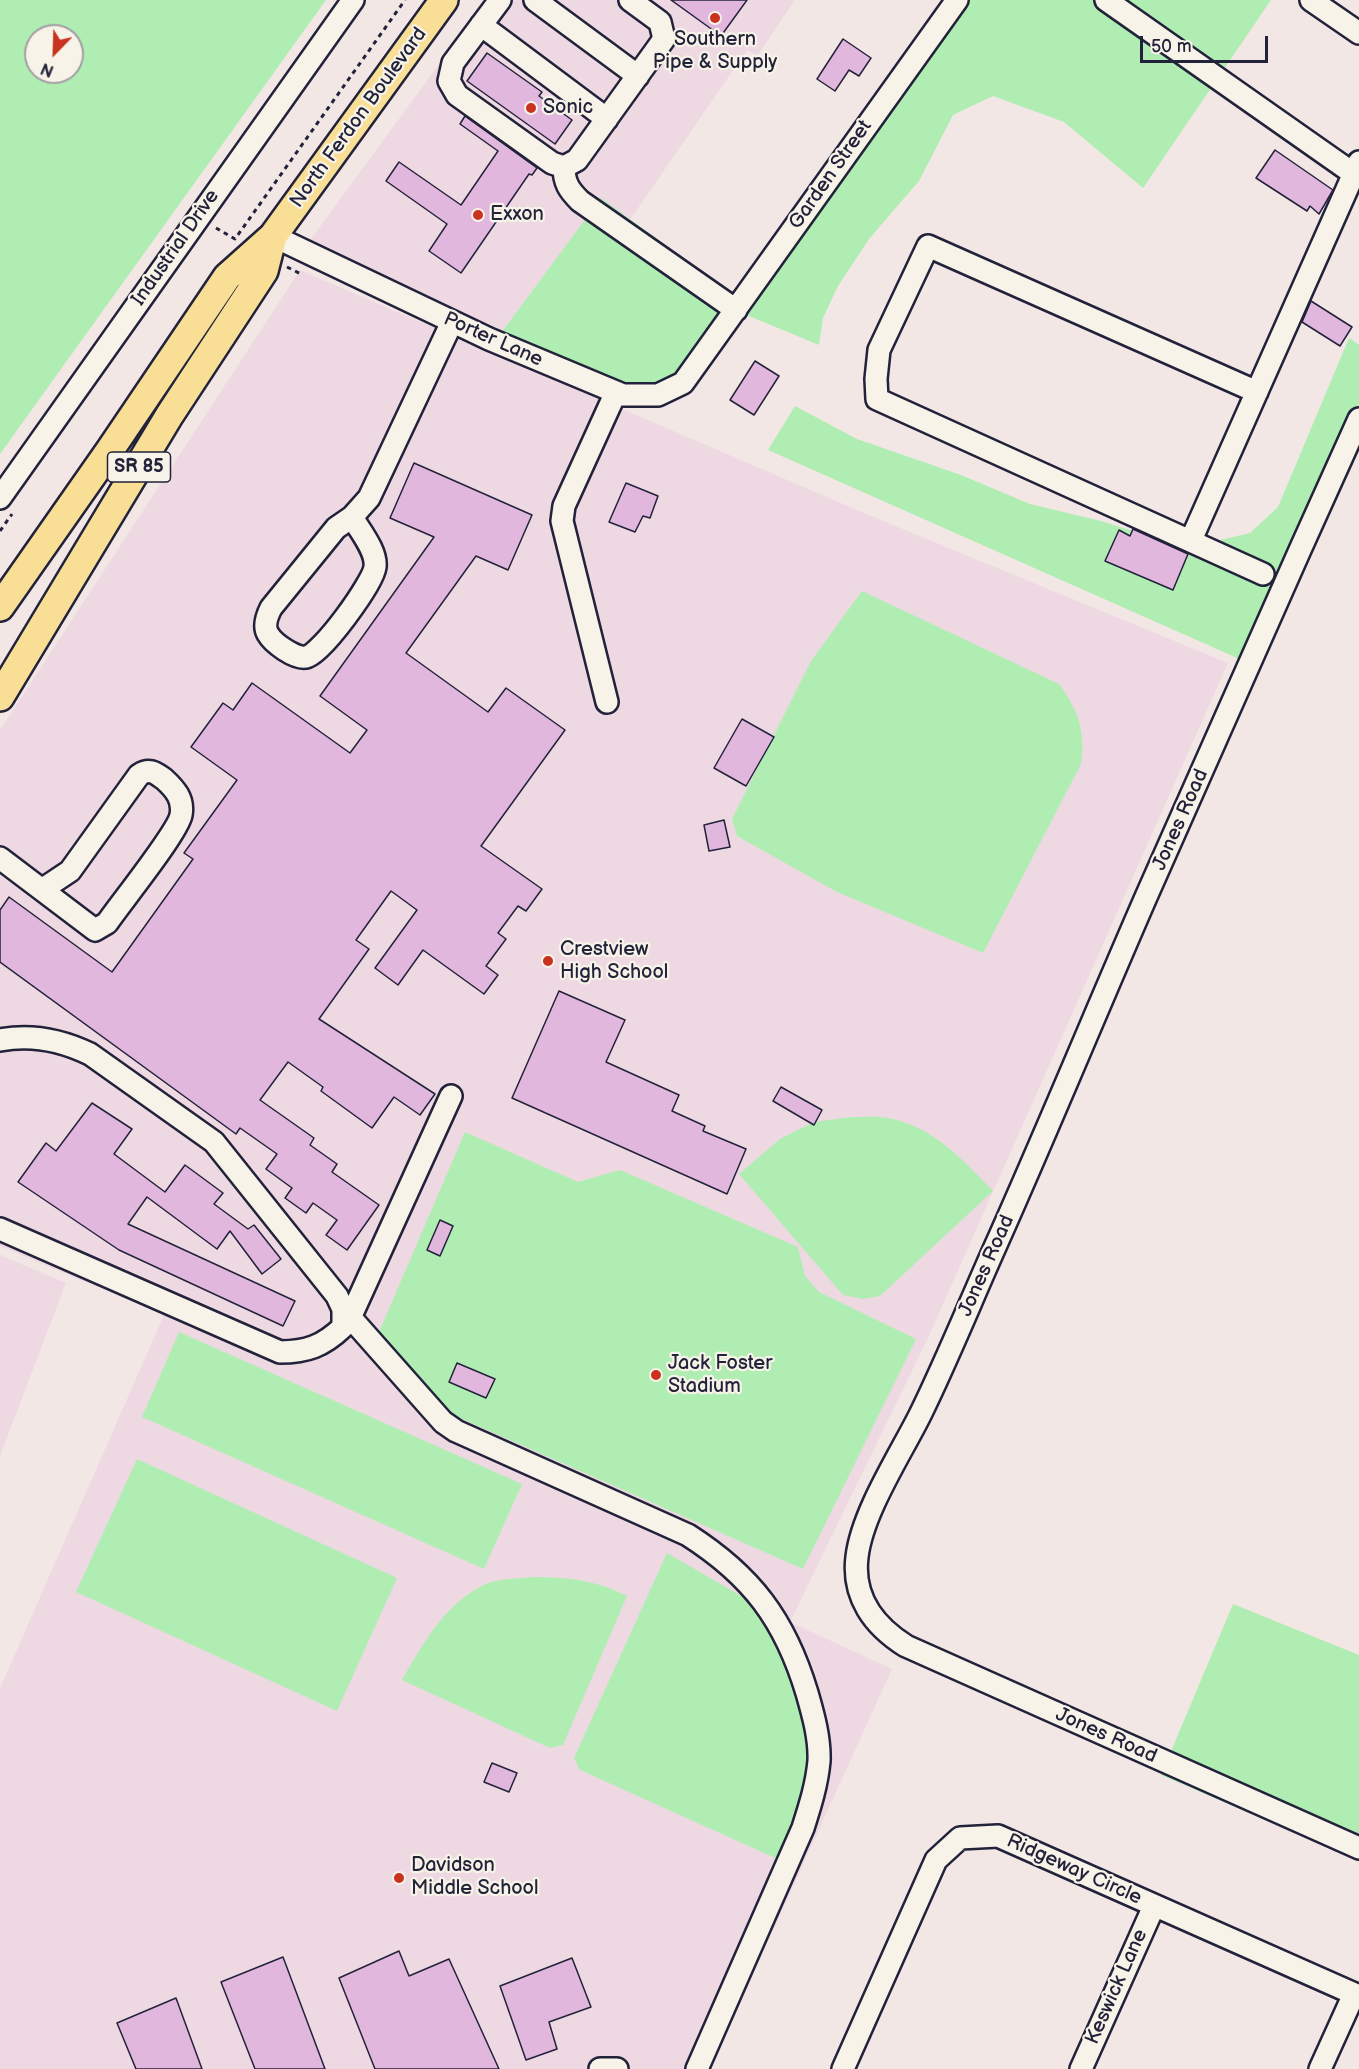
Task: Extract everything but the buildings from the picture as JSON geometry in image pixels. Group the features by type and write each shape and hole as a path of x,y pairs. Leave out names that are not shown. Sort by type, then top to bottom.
{"main road":[{"name":"North Ferdon Boulevard","path":"0,607 227,277 273,236 444,0"},
{"name":"North Ferdon Boulevard","path":"0,697 170,416 264,271 273,236"}],"street":[{"name":"Industrial Drive","path":"7,505 353,0"},
{"path":"500,0 449,71 452,88 552,163 564,167 577,160 662,45 664,30 660,22 630,0"},
{"path":"535,0 638,76"},
{"name":"Garden Street","path":"706,351 957,0"},
{"path":"1106,0 1356,168 1191,540"},
{"path":"1311,0 1359,33"},
{"path":"481,25 607,119"},
{"path":"564,167 564,179 568,189 580,201 736,310"},
{"name":"Porter Lane","path":"273,236 452,322 616,392 643,396 668,392 683,383 706,351"},
{"path":"1257,392 928,246 879,350 876,379 877,399 1263,574"},
{"path":"352,517 372,551 375,565 371,581 319,650 306,657 294,656 268,635 265,623 271,608 336,528 352,517 369,498 452,322"},
{"path":"607,702 562,521 564,506 616,392"},
{"name":"Jones Road","path":"1359,419 1147,896 1002,1233 921,1412 871,1513 860,1541 856,1566 861,1598 866,1609 882,1629 906,1646 1359,1848"},
{"path":"0,858 43,889 51,899 85,925 95,930 107,923 179,822 181,800 173,787 153,771 146,771 140,775 70,871 43,889"},
{"path":"0,1040 44,1039 69,1044 90,1054 214,1142 337,1296 347,1314 443,1422 456,1431 688,1535 719,1555 743,1577 771,1612 790,1642 804,1682 818,1740 819,1759 814,1793 802,1828 697,2069"},
{"path":"0,1229 279,1352 303,1352 326,1343 343,1327 347,1314 452,1096"},
{"name":"Ridgeway Circle","path":"843,2069 936,1860 960,1838 998,1836 1356,1995"},
{"name":"Keswick Lane","path":"1081,2069 1154,1906"},
{"path":"1320,2069 1356,1995"},
{"path":"600,2069 617,2069"}],"path":[{"path":"210,236 217,227 236,239 405,0"},
{"path":"0,531 7,505"}],"shaded area":[{"path":"486,0 795,0 757,56 747,50 630,220 601,199 501,333 308,243"},
{"name":"Crestview High School","path":"300,270 864,513 1228,663 928,1338 790,1622 892,1669 710,2069 0,2069 0,1688 164,1315 0,1246 0,730"},
{"path":"0,1255 66,1283 0,1456"}],"green space":[{"path":"0,0 326,0 0,454"},
{"path":"967,0 1271,0 1143,188 1064,122 993,96 953,115 919,181 869,239 838,286 823,318 819,345 744,314"},
{"path":"601,198 736,296 678,375 657,385 626,385 501,333"},
{"path":"1349,338 1359,345 1359,433 1253,665 768,450 795,406 857,439 961,475 1030,504 1101,521 1187,548 1250,533 1278,507"},
{"path":"862,591 1059,684 1076,712 1082,742 1081,764 983,953 837,892 737,836 732,819 811,661"},
{"path":"851,1117 888,1118 919,1128 958,1156 993,1191 880,1296 863,1299 843,1295 739,1174 780,1139 814,1122"},
{"name":"Jack Foster Stadium","path":"465,1132 578,1182 620,1170 798,1247 805,1276 819,1292 916,1339 803,1569 444,1411 379,1332"},
{"path":"179,1332 522,1484 484,1569 142,1417"},
{"path":"137,1459 397,1578 337,1711 76,1592"},
{"path":"667,1553 755,1604 785,1641 817,1758 782,1861 580,1770 574,1758"},
{"path":"532,1577 581,1580 604,1586 627,1596 563,1745 550,1748 402,1680 437,1625 459,1602 491,1582"},
{"path":"1233,1604 1359,1655 1359,1860 1161,1775"}],"place":[{"name":"Southern Pipe & Supply","path":"715,18"},
{"name":"Sonic","path":"531,108"},
{"name":"Exxon","path":"478,215"},
{"name":"Crestview High School","path":"548,961"},
{"name":"Jack Foster Stadium","path":"656,1375"},
{"name":"Davidson Middle School","path":"399,1878"}]}
